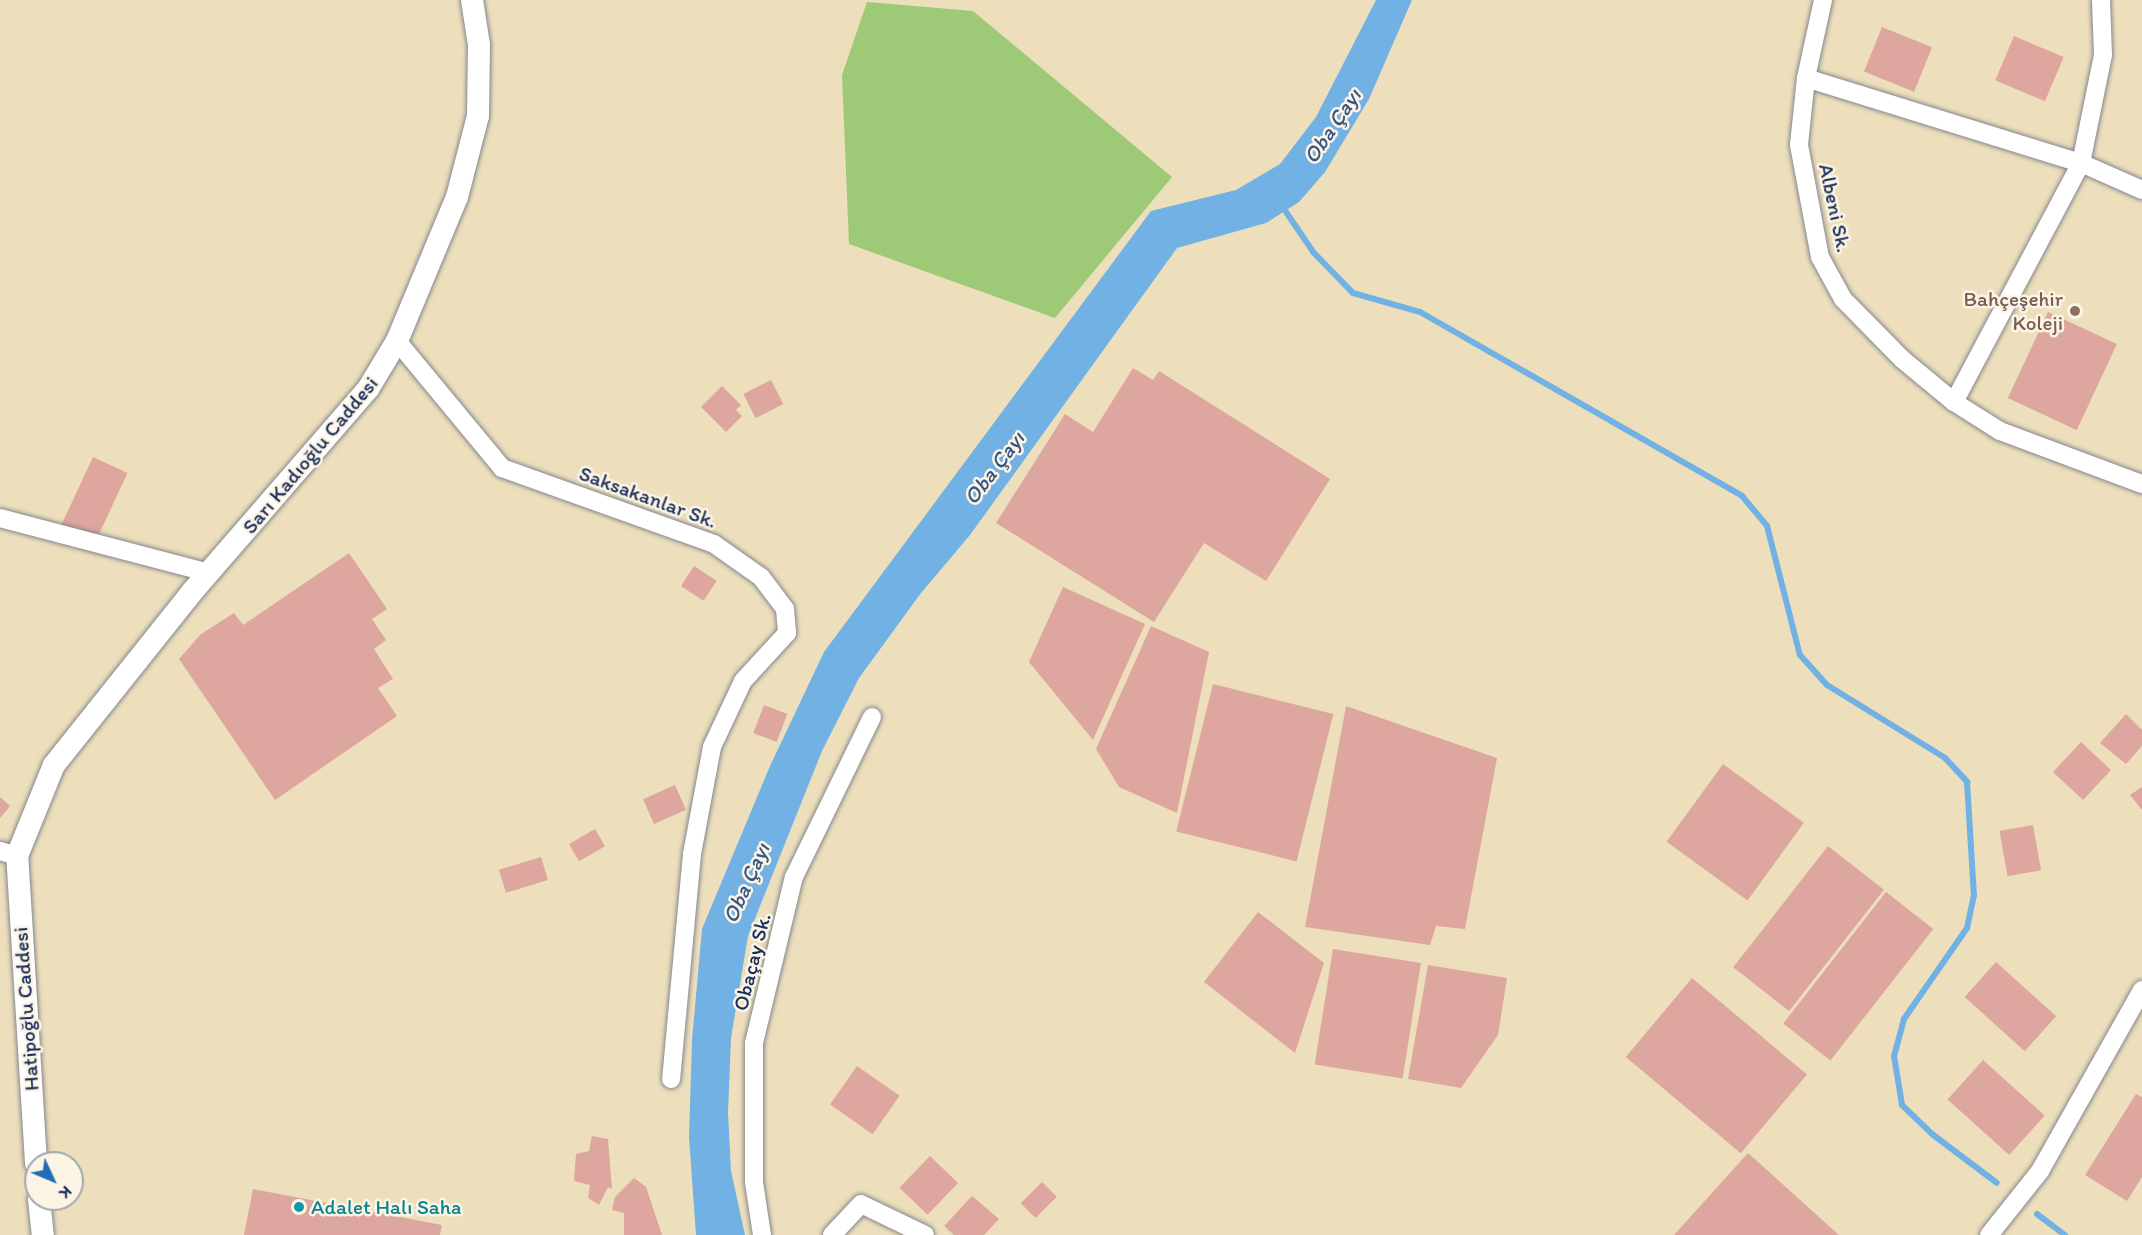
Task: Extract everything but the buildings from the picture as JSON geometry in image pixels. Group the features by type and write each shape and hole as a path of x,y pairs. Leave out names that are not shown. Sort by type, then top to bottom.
{"street":[{"name":"Sarı Kadıoğlu Caddesi","path":"8,853 54,765 209,573 368,389 397,340 457,197 478,116 479,45 472,0"},
{"name":"Albeni Sk.","path":"1823,0 1806,78 1798,145 1820,257 1843,300 1902,359 1954,402 2000,431 2142,484"},
{"path":"1954,402 2081,163 2103,55 2101,0"},
{"path":"1806,78 2081,163 2142,190"},
{"name":"Saksakanlar Sk.","path":"397,340 502,468 714,544 761,577 785,609 787,633 743,681 712,747 692,854 671,1078"},
{"path":"0,518 209,573"},
{"name":"Obaçay Sk.","path":"762,1235 754,1182 754,1043 794,877 872,717"},
{"name":"Hatipoğlu Caddesi","path":"8,853 35,1151"},
{"path":"1989,1235 2040,1171 2142,990"},
{"path":"832,1235 861,1204 925,1235"},
{"path":"40,1211 43,1235"}],"green space":[{"path":"867,2 973,11 1172,177 1055,318 849,244 842,75"}],"water":[{"name":"Oba Çayı","path":"1376,0 1412,0 1369,99 1325,172 1299,202 1266,223 1177,248 970,535 921,593 859,678 822,751 748,936 731,1038 728,1113 731,1171 745,1235 696,1235 689,1137 692,1040 702,929 770,766 824,652 1151,211 1236,190 1280,164 1316,117"}],"waterway":[{"path":"1282,206 1314,253 1353,293 1420,312 1742,496 1767,526 1800,655 1827,685 1945,758 1967,782 1974,895 1967,928 1904,1019 1894,1056 1902,1105 1932,1134 1997,1183"},
{"path":"2037,1214 2065,1235"}],"place":[{"name":"Bahçeşehir Koleji","path":"2075,311"},
{"name":"Adalet Halı Saha","path":"299,1207"}]}
